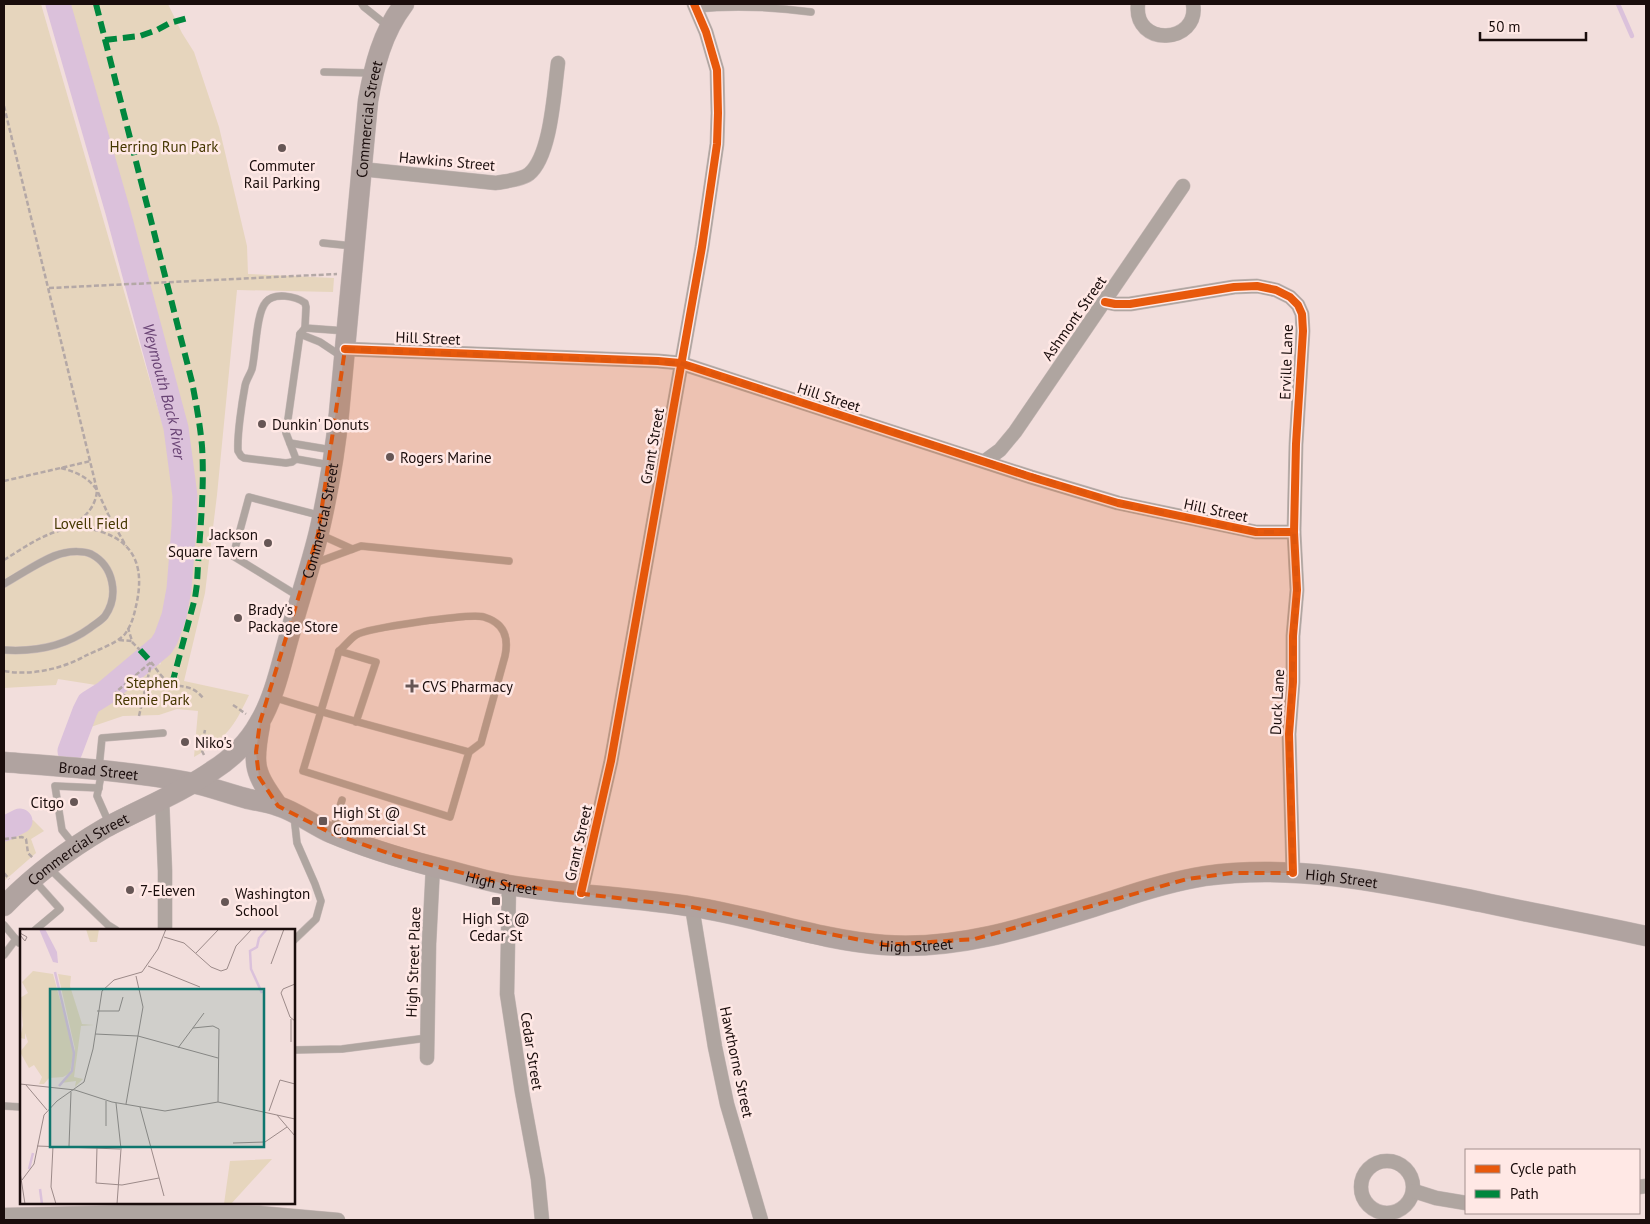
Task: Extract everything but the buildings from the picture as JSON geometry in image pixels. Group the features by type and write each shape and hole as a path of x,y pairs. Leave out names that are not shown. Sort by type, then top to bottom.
{"main road":[{"name":"Commercial Street","path":"4,906 42,872 76,847 110,826 192,783 220,766 240,749 260,722 271,696 310,565 334,458 368,101 378,52 396,14 404,4"},
{"path":"260,722 256,752 257,772 261,781 286,810"},
{"name":"Broad Street","path":"4,762 100,777 192,783"},
{"name":"High Street","path":"192,783 286,810 332,833 396,856 509,885 637,899 731,913 846,940 886,945 918,945 975,939 1008,932 1161,885 1187,879 1232,873 1292,873 1404,887 1646,936"}],"street":[{"path":"1138,4 1138,15 1142,23 1156,35 1164,36 1174,35 1188,25 1192,16 1193,4"},
{"name":"Grant Street","path":"581,893 612,762 717,144 717,70 706,32 695,7"},
{"name":"Hawkins Street","path":"361,169 496,183 512,181 528,175 538,164 544,152 558,63"},
{"name":"Ashmont Street","path":"985,462 1000,450 1015,432 1183,186"},
{"name":"Erville Lane","path":"1105,302 1130,304 1234,287 1258,286 1276,290 1290,297 1298,305 1302,314 1303,331 1296,444 1294,532"},
{"name":"Hill Street","path":"345,346 680,363 1031,477 1127,505 1256,532 1294,532"},
{"name":"Duck Lane","path":"1292,873 1289,734 1293,682 1293,636 1298,590 1294,532"},
{"path":"162,799 165,929"},
{"name":"High Street Place","path":"427,1058 433,866"},
{"name":"Cedar Street","path":"509,885 507,994 538,1179 542,1220"},
{"name":"Hawthorne Street","path":"692,907 715,1047 727,1104 761,1220"},
{"path":"1414,1191 1436,1198 1465,1203"},
{"path":"4,1215 21,1218 143,1207 259,1213 338,1220"}],"lane":[{"path":"362,4 364,8 389,27"},
{"path":"695,7 748,7 811,12"},
{"path":"324,72 373,73"},
{"path":"323,243 354,246"},
{"path":"296,459 286,433 300,334 305,328 306,307 305,303 301,300 275,296 268,299 260,314 252,369 245,385 238,451 244,458 286,463 296,459 334,458"},
{"path":"305,328 345,346"},
{"path":"300,334 320,342 345,346"},
{"path":"290,443 334,458"},
{"path":"300,597 233,556 250,497 320,525 352,549"},
{"path":"310,565 361,546 509,561"},
{"path":"4,584 56,555 66,552 84,552 92,555 103,565 111,576 113,589 112,604 104,618 81,635 63,644 42,649 4,650"},
{"path":"465,616 484,617 497,624 505,632 508,642 505,656 481,743 469,752 450,817 303,771 321,712 339,651 357,634 410,623 465,616"},
{"path":"339,651 376,662 356,722"},
{"path":"271,696 356,722 469,752"},
{"path":"110,826 97,796 102,738 163,733"},
{"path":"76,847 62,830 55,786 100,777"},
{"path":"332,833 342,800"},
{"path":"286,810 297,843 321,901 316,919 295,939"},
{"path":"36,929 60,909 42,872"},
{"path":"42,872 114,929"},
{"path":"4,925 19,942 4,955"},
{"path":"295,1050 342,1049 427,1038"},
{"path":"4,1106 20,1107"}],"path":[{"path":"4,106 97,490 97,498 88,512 70,528"},
{"path":"48,288 351,273"},
{"path":"4,480 91,460"},
{"path":"4,671 26,672 48,669 77,661 118,640 128,628 134,614 140,578 135,560 92,482 82,475 61,468"},
{"path":"4,560 43,537 70,528 82,527 98,531 112,536 126,546"},
{"path":"118,640 132,641 128,628"},
{"path":"132,642 140,650"},
{"path":"151,662 166,680 172,684 196,690 203,698"},
{"path":"139,716 151,662"},
{"path":"141,702 116,692 151,662"},
{"path":"205,730 201,749 204,755 220,766"},
{"path":"4,839 22,837 26,839 28,853 42,872"},
{"path":"4,873 8,878"}],"highlighted area":[{"path":"345,349 680,363 1118,503 1256,532 1294,532 1297,590 1289,734 1293,873 1232,873 1187,879 975,939 886,945 692,907 509,885 396,856 331,833 278,806 259,777 256,752 260,722 318,534"}],"green space":[{"name":"Lovell Field","path":"4,4 41,4 180,485 180,536 176,576 171,608 161,637 153,648 110,679 96,685 58,679 56,685 4,688"},
{"name":"Herring Run Park","path":"64,4 168,4 182,33 194,52 219,127 247,246 248,274 334,278 333,292 237,290 217,495 205,593 184,681 249,695 239,716 222,738 194,757 198,711 177,709 159,715 123,716 82,730 90,709 153,657 160,665 179,615 183,592 193,465 185,429"},
{"path":"33,820 44,831 31,839 36,853 4,881 4,835"}],"waterway":[{"name":"Weymouth Back River","path":"58,4 118,212 176,428 185,496 179,589 174,616 166,638 161,646 105,693 89,703 70,751"},
{"path":"1618,4 1632,36"},
{"name":"Weymouth Back River","path":"4,829 20,821"}],"marked path":[{"path":"96,4 192,382 201,438 203,481 197,584 172,684"},
{"path":"105,40 140,36 170,23 188,18"},
{"path":"140,650 151,662"}],"cycle path":[{"path":"581,893 611,761 702,247 717,144 717,70 706,32 694,4"},
{"path":"1105,302 1130,304 1234,287 1257,286 1276,290 1290,297 1298,305 1302,314 1303,331 1296,444 1294,532 1297,590 1289,734 1293,873"},
{"path":"345,349 680,363 1031,477 1118,503 1256,532 1294,532"}],"place":[{"name":"Commuter Rail Parking","path":"282,148"},
{"name":"Dunkin' Donuts","path":"262,424"},
{"name":"Rogers Marine","path":"390,457"},
{"name":"Jackson Square Tavern","path":"268,543"},
{"name":"Brady's Package Store","path":"238,618"},
{"name":"CVS Pharmacy","path":"412,686"},
{"name":"Niko's","path":"185,742"},
{"name":"Citgo","path":"74,802"},
{"name":"High St @ Commercial St","path":"323,821"},
{"name":"7-Eleven","path":"130,890"},
{"name":"High St @ Cedar St","path":"496,901"},
{"name":"Washington School","path":"225,902"}],"park label":[{"name":"Stephen Rennie Park","path":"152,690"}]}
